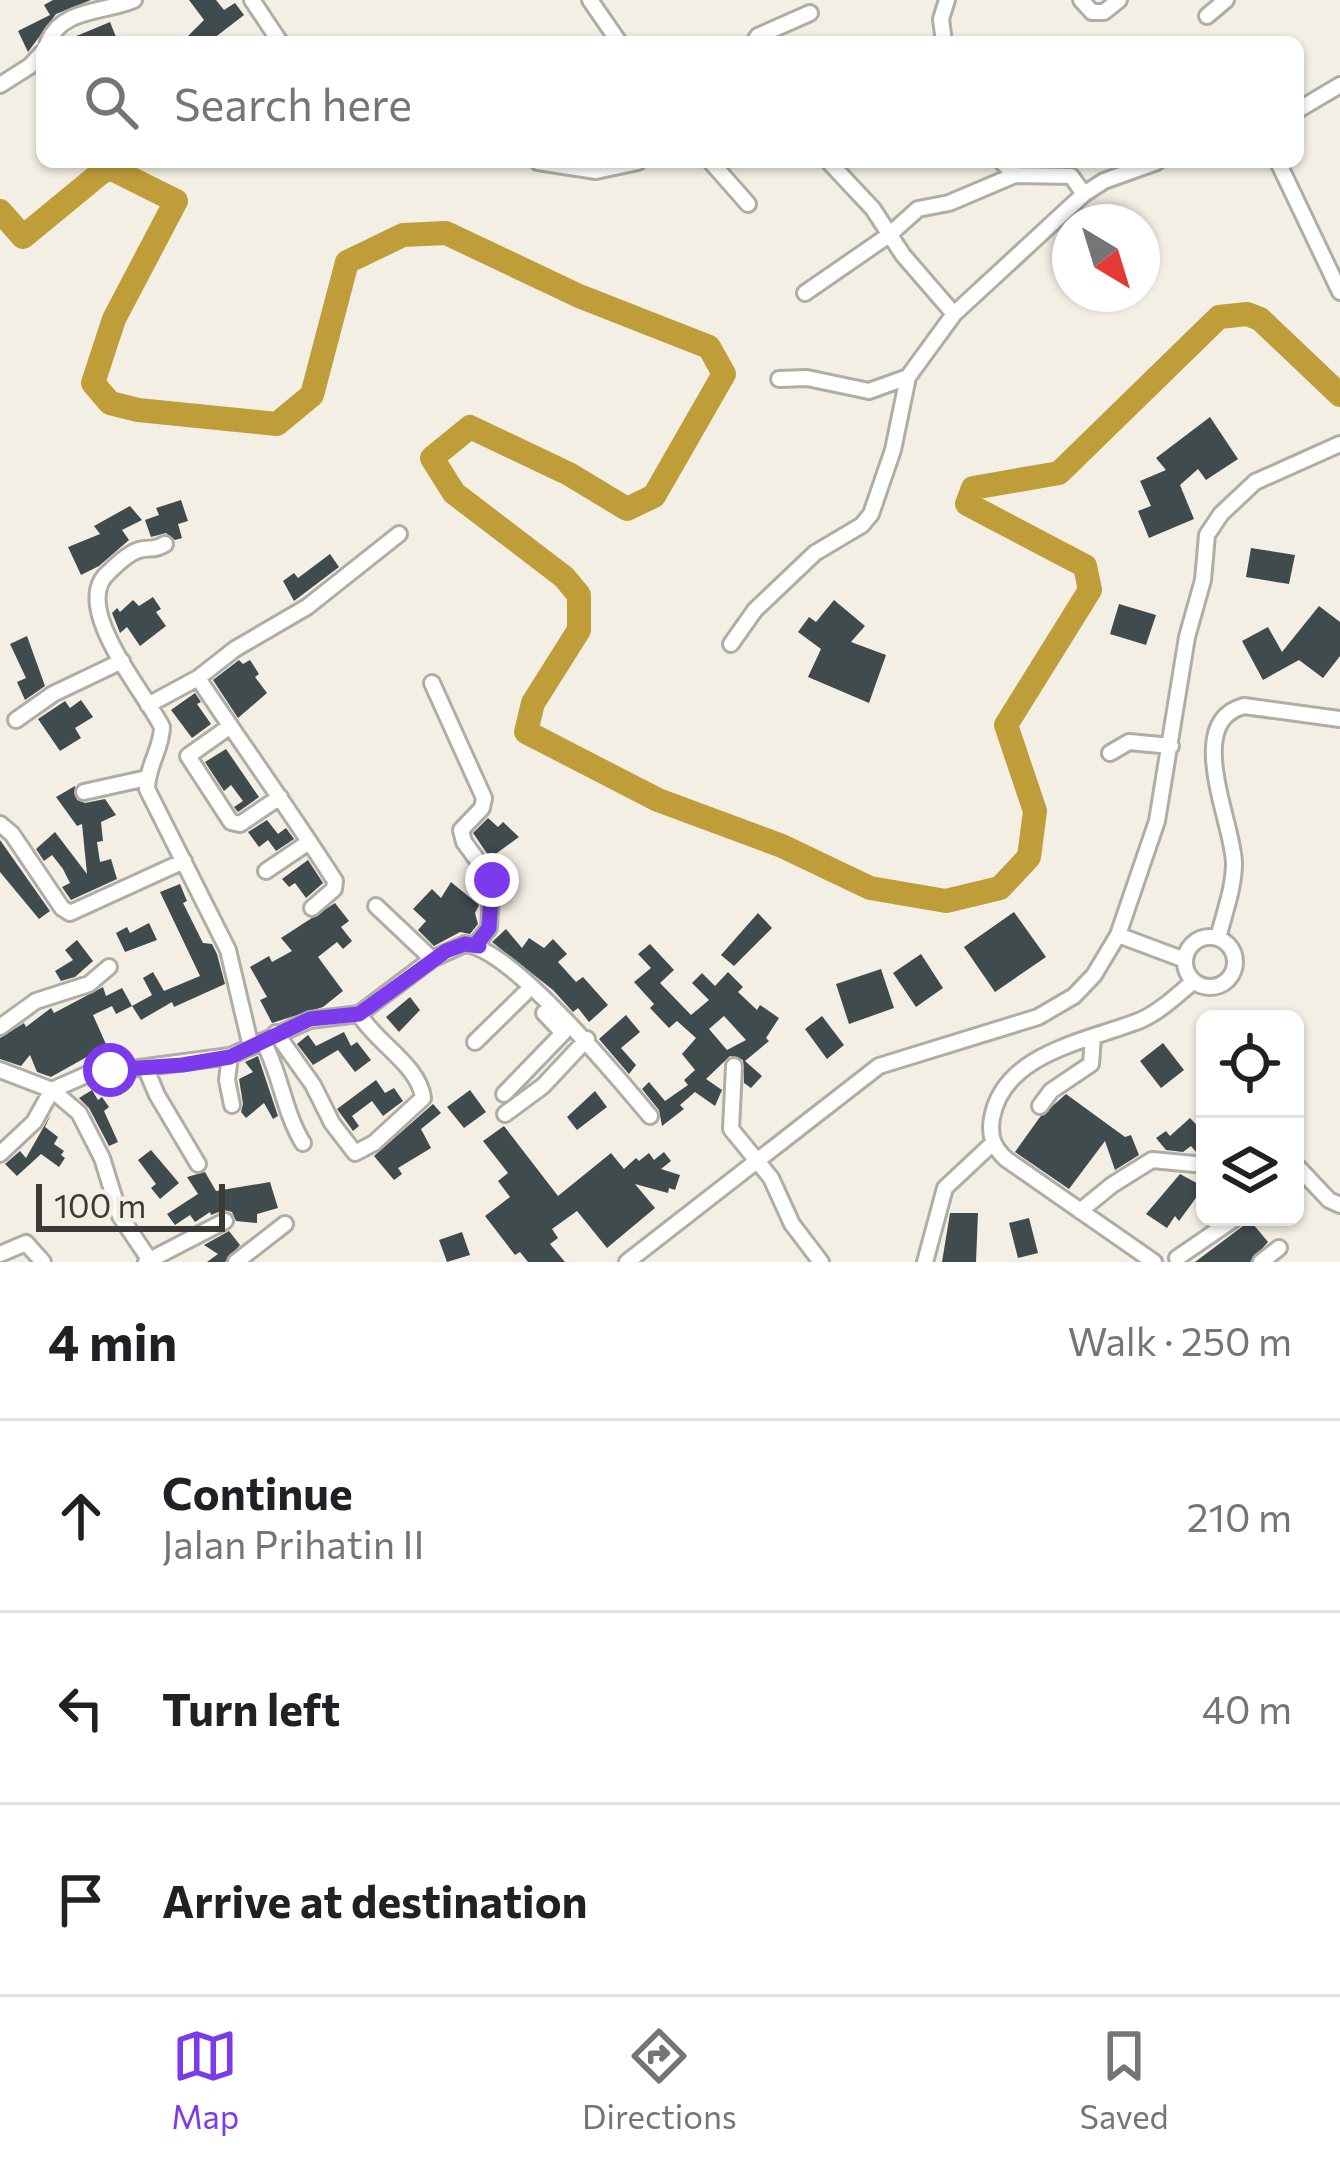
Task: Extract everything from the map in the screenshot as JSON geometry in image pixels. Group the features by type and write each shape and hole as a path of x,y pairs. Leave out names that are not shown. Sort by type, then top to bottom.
{"street":[{"path":"51,36 64,20 134,0"},
{"path":"252,0 273,36"},
{"path":"590,0 615,36"},
{"path":"943,36 941,19 947,0"},
{"path":"1081,0 1092,12 1104,12 1119,0"},
{"path":"1207,16 1226,0"},
{"path":"758,36 810,13"},
{"path":"0,85 36,59"},
{"path":"1304,106 1340,85"},
{"path":"577,168 610,168"},
{"path":"716,168 748,204"},
{"path":"835,168 954,314"},
{"path":"1007,168 1015,176"},
{"path":"731,644 755,610 815,553 872,514 893,449 908,377 954,314 1084,194 1140,168"},
{"path":"1281,168 1340,292"},
{"path":"806,292 889,235 918,208 949,203 1015,176 1071,176 1084,194"},
{"path":"779,379 807,378 869,391 908,377"},
{"path":"627,1262 879,1066 1016,1025 1063,1004 1094,975 1118,934 1156,821 1210,529 1256,482 1340,444"},
{"path":"148,705 198,678 235,649 326,593 399,534"},
{"path":"165,544 135,552 96,588 97,610 162,727 147,778 150,798 228,950 238,978 244,1028 313,1085 332,1123 355,1153 374,1143 423,1098 418,1080 379,1042 359,1014"},
{"path":"16,720 53,694 122,661"},
{"path":"198,678 336,884 313,908"},
{"path":"432,683 484,798 482,808 461,830 464,842 492,880 489,925 479,946"},
{"path":"1218,938 1234,865 1213,752 1220,726 1233,709 1244,706 1340,719"},
{"path":"230,727 188,756 231,822 240,824 280,797"},
{"path":"1110,753 1129,742 1172,746"},
{"path":"84,792 147,778"},
{"path":"0,824 12,833 70,913 184,861"},
{"path":"266,871 309,842"},
{"path":"376,906 432,959"},
{"path":"1118,934 1185,960"},
{"path":"1218,938 1233,951 1236,965 1231,977 1213,987 1194,981 1185,960 1200,939 1218,938"},
{"path":"0,1154 34,1122 52,1090 95,1072 230,1057 320,1016 359,1014 432,959 465,944 479,946 563,1031 504,1094"},
{"path":"0,1027 35,1001 89,984 109,967"},
{"path":"1194,981 1146,1017 1033,1063 1008,1079 993,1112 993,1143 1006,1160 1135,1255 1155,1262 1168,1256 1179,1260 1226,1226"},
{"path":"527,992 587,1039 650,1116"},
{"path":"475,1042 527,992"},
{"path":"1040,1106 1051,1090 1090,1064 1093,1037"},
{"path":"505,1114 543,1086 587,1039"},
{"path":"263,1040 276,1065 282,1102 303,1143"},
{"path":"230,1057 226,1080 232,1105"},
{"path":"734,1066 731,1130 754,1166 776,1187 792,1224 821,1262"},
{"path":"146,1069 198,1164"},
{"path":"0,1070 52,1090 83,1119 102,1158 120,1216 149,1261 225,1221"},
{"path":"925,1262 945,1188 993,1143"},
{"path":"1080,1211 1152,1160 1196,1164"},
{"path":"1304,1174 1340,1205"},
{"path":"236,1262 285,1224"},
{"path":"0,1254 26,1243 43,1262"},
{"path":"1261,1262 1279,1247"}],"building":[{"path":"53,0 91,0 56,14 28,52 18,31 50,15 44,5"},
{"path":"189,0 216,0 224,10 235,3 244,15 217,36 188,36 204,20"},
{"path":"110,22 116,36 76,36"},
{"path":"1210,417 1238,459 1206,480 1198,469 1180,485 1194,519 1149,538 1138,511 1151,506 1140,481 1166,470 1156,458"},
{"path":"181,500 188,521 178,524 182,538 175,540 166,533 151,537 145,520 159,515 156,508"},
{"path":"130,506 142,520 122,530 129,540 81,575 68,547 100,534 94,526"},
{"path":"1251,548 1295,555 1289,584 1246,577"},
{"path":"330,554 339,567 294,601 283,581 294,573 298,578"},
{"path":"153,597 166,626 140,646 127,627 120,633 112,613 133,600 139,606"},
{"path":"834,600 865,626 851,642 886,655 869,703 808,677 821,649 798,632 809,617 816,622"},
{"path":"1119,604 1156,615 1146,645 1110,634"},
{"path":"1319,606 1340,622 1340,656 1323,678 1299,660 1263,680 1242,641 1268,627 1282,652"},
{"path":"27,636 45,686 25,700 17,682 26,678 10,644"},
{"path":"239,660 243,664 250,660 267,693 238,718 213,680"},
{"path":"195,693 211,724 192,738 171,710"},
{"path":"81,700 93,717 75,728 81,738 60,751 38,719 65,701 70,708"},
{"path":"226,749 259,797 238,812 234,807 243,801 231,785 224,791 205,762"},
{"path":"75,786 77,800 105,799 116,815 101,822 103,841 97,842 100,862 111,859 117,879 71,900 62,887 70,883 63,869 52,855 44,861 36,849 55,832 87,874 82,824 77,826 56,797"},
{"path":"488,818 498,827 503,822 519,837 490,858 473,833"},
{"path":"267,820 278,834 286,828 294,839 276,851 268,840 259,847 248,832"},
{"path":"0,840 50,911 39,919 0,872"},
{"path":"308,860 323,883 306,898 295,883 289,887 282,879"},
{"path":"451,882 479,905 478,924 470,934 460,932 434,946 418,930 426,921 413,909 432,889 441,898"},
{"path":"180,884 187,901 183,903 203,943 212,944 225,984 174,1007 172,1002 141,1020 132,1006 152,995 143,978 153,972 164,991 200,976 160,892"},
{"path":"335,903 349,921 341,927 352,941 343,949 337,942 318,957 343,991 323,1007 272,1023 260,1000 267,997 250,967 292,951 281,938"},
{"path":"1014,912 1046,957 995,992 964,947"},
{"path":"758,913 772,928 734,966 721,955"},
{"path":"149,923 157,940 125,952 116,933 127,927 130,933"},
{"path":"506,929 522,948 529,938 544,948 553,939 567,954 558,962 576,982 583,977 608,1005 589,1022 578,1008 573,1012 492,942"},
{"path":"77,940 93,961 75,977 61,981 55,971 73,960 65,950"},
{"path":"650,944 674,970 660,983 691,1015 709,1000 692,983 702,973 715,986 728,972 743,987 738,992 757,1010 760,1005 779,1018 766,1038 769,1041 745,1061 762,1076 751,1088 744,1083 743,1060 730,1056 706,1079 722,1090 715,1106 695,1092 680,1105 684,1109 662,1126 659,1110 642,1089 649,1082 665,1101 688,1085 684,1080 695,1070 682,1054 696,1038 677,1021 669,1028 650,1008 654,1004 634,982 651,968 638,954","holes":["724,1016 746,1040 727,1050 709,1029"]},
{"path":"921,954 943,988 916,1007 893,973"},
{"path":"881,969 894,1008 849,1024 836,984"},
{"path":"103,987 106,996 122,988 132,1006 116,1014 112,1006 93,1015 113,1060 95,1062 92,1054 51,1077 37,1072 30,1055 21,1066 0,1059 0,1038 24,1023 26,1027 51,1008 54,1013"},
{"path":"410,997 420,1010 399,1032 386,1017"},
{"path":"626,1015 640,1032 621,1048 636,1065 629,1074 599,1039"},
{"path":"822,1016 844,1045 827,1059 805,1029"},
{"path":"344,1032 351,1046 357,1042 371,1060 355,1072 338,1050 313,1065 297,1044 308,1035 316,1046"},
{"path":"1163,1043 1184,1070 1161,1088 1140,1061"},
{"path":"258,1056 278,1116 273,1119 264,1103 246,1118 241,1112 239,1079 253,1072 245,1062"},
{"path":"376,1080 385,1093 394,1088 403,1101 383,1116 372,1101 352,1116 359,1126 353,1131 337,1109"},
{"path":"92,1090 109,1107 104,1111 118,1142 109,1146 79,1098"},
{"path":"470,1090 486,1112 464,1128 447,1107"},
{"path":"595,1091 607,1107 577,1130 567,1117"},
{"path":"1066,1094 1125,1137 1131,1135 1139,1155 1115,1170 1105,1141 1069,1189 1015,1152 1040,1117"},
{"path":"433,1104 441,1113 421,1129 431,1148 398,1168 402,1174 394,1180 374,1156"},
{"path":"51,1114 45,1127 58,1137 54,1144 65,1158 59,1167 41,1154 17,1176 5,1164 20,1151 26,1158"},
{"path":"1190,1118 1196,1124 1196,1152 1191,1146 1183,1152 1166,1150 1156,1138 1166,1131 1170,1136"},
{"path":"504,1126 558,1196 611,1153 624,1169 636,1158 639,1161 649,1153 654,1160 664,1152 671,1161 661,1169 680,1175 675,1190 669,1188 668,1193 635,1184 655,1208 607,1248 577,1211 552,1229 558,1238 550,1244 565,1262 528,1262 520,1252 515,1255 485,1216 510,1197 498,1181 508,1173 483,1141"},
{"path":"151,1150 179,1183 160,1199 151,1188 156,1184 138,1160"},
{"path":"205,1172 216,1191 270,1182 278,1208 257,1214 257,1223 236,1221 232,1212 224,1210 195,1222 190,1215 175,1225 167,1214 198,1194 187,1177"},
{"path":"1180,1174 1196,1183 1196,1198 1179,1221 1175,1216 1167,1228 1146,1214"},
{"path":"950,1213 978,1213 976,1262 942,1262"},
{"path":"1029,1218 1038,1253 1018,1258 1009,1223"},
{"path":"1243,1226 1255,1226 1268,1242 1250,1262 1195,1262"},
{"path":"229,1231 240,1245 225,1262 207,1262 218,1254 204,1245"},
{"path":"462,1232 470,1255 447,1262 439,1240"}],"waterway":[{"path":"0,211 23,237 107,168"},
{"path":"110,168 176,201 114,319 93,383 110,403 277,424 312,395 347,262 403,235 446,233 579,296 709,347 724,374 654,496 627,509 569,474 470,427 432,458 454,493 564,577 579,595 579,630 533,703 526,732 658,800 782,846 870,888 946,901 1000,888 1029,857 1035,811 1006,725 1090,590 1085,566 967,504 973,488 1059,473 1219,317 1247,314 1260,319 1340,395"}],"route":[{"path":"110,1070 230,1057 310,1019 359,1014 446,951 465,944 479,946 489,925 492,880"}]}
